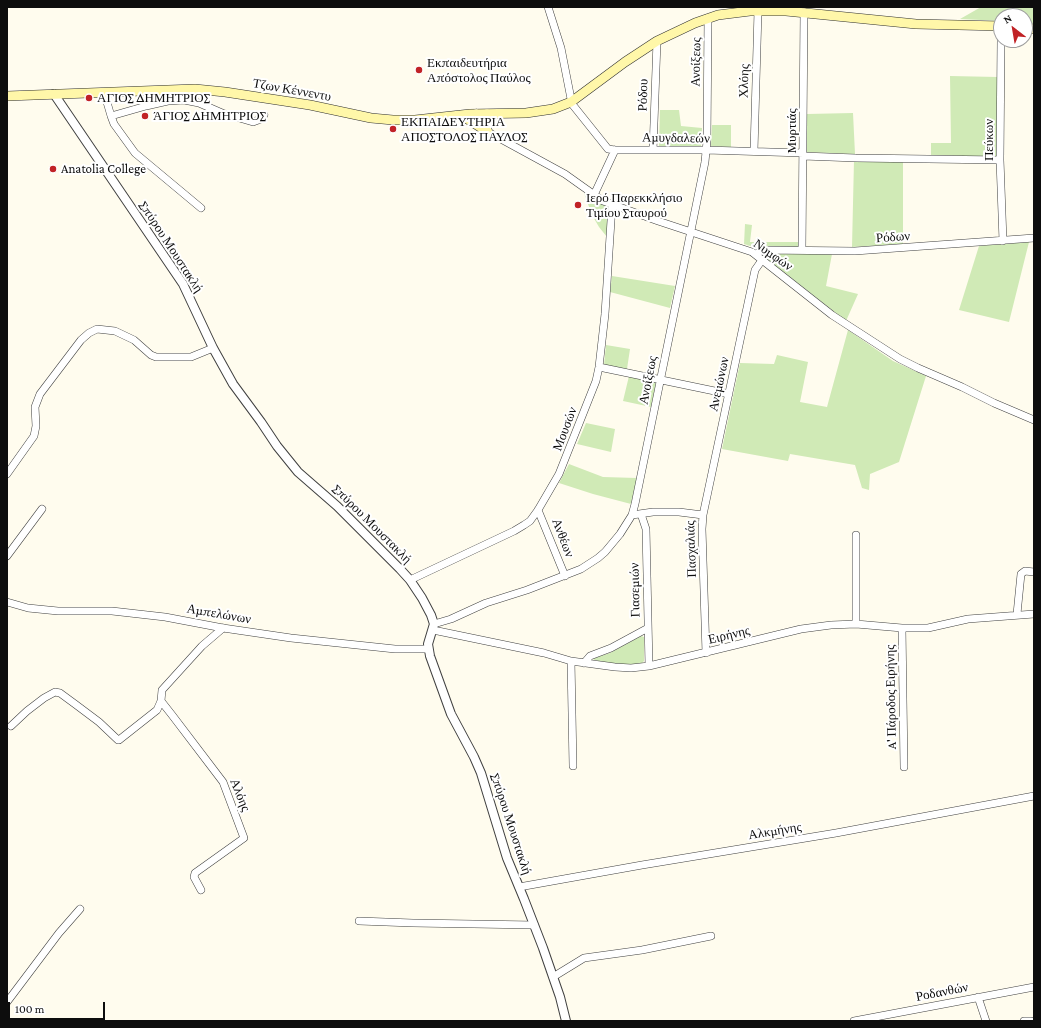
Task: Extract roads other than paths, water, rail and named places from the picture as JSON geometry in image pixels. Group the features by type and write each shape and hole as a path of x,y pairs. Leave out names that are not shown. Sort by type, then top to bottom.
{"main road":[{"name":"Τζων Κέννεντυ","path":"7,96 174,89 212,90 310,105 371,118 400,121 487,113 532,113 552,109 571,102 625,62 676,31 708,18 737,12 804,12 916,24 993,26"},
{"path":"461,115 488,132"}],"street":[{"path":"548,7 561,48 571,102 574,108 607,148 615,150 594,194"},
{"name":"Χλόης","path":"754,151 758,11"},
{"name":"Μυρτιάς","path":"802,250 804,12"},
{"name":"Ανοίξεως","path":"433,627 490,601 565,576 590,564 605,552 620,534 632,515 706,150 708,18"},
{"name":"Ρόδου","path":"653,150 657,42"},
{"name":"Πεύκων","path":"1001,48 1000,160 1003,241"},
{"path":"104,92 114,124 135,153 201,208"},
{"name":"Σπύρου Μουστακλή","path":"54,94 183,284 213,348 237,390 293,466 337,506 410,580 431,615 433,627"},
{"path":"111,116 168,101 184,100 199,103 222,113 253,122 264,116"},
{"path":"487,113 488,132"},
{"path":"476,114 488,132"},
{"name":"Νυμφών","path":"488,132 565,174 612,205 749,250 836,318 900,359 1034,420"},
{"name":"Αμυγδαλεών","path":"615,150 754,151 856,158 1000,160"},
{"name":"Μουσών","path":"410,580 514,531 530,521 538,510 565,462 596,381 599,367 605,314 612,205"},
{"name":"Ρόδων","path":"756,254 763,250 855,251 1034,238"},
{"name":"Ανεμώνων","path":"703,515 755,270 762,260"},
{"path":"7,474 34,436 36,426 35,410 40,394 81,340 89,333 97,329 115,331 134,340 151,355 156,357 191,357 213,348"},
{"path":"599,367 729,394"},
{"path":"7,556 42,509"},
{"name":"Ανθέων","path":"538,510 565,576"},
{"name":"Πασχαλιάς","path":"632,515 653,512 679,512 703,515 702,529 706,653"},
{"name":"Γιασεμιών","path":"641,514 646,529 649,666"},
{"path":"856,535 856,624"},
{"path":"1017,614 1021,574 1025,571 1034,572"},
{"name":"Αμπελώνων","path":"7,602 28,608 58,611 112,611 165,617 223,628 291,638 395,649 428,649"},
{"name":"Ειρήνης","path":"433,627 571,661 618,668 649,666 801,629 831,625 856,624 902,628 933,628 968,618 1034,614"},
{"path":"428,649 428,642 433,627"},
{"path":"11,726 27,711 44,698 55,692 60,693 75,704 119,740 158,710 162,690 202,646 223,628"},
{"path":"584,663 588,658 648,628"},
{"name":"A' Πάροδος Ειρήνης","path":"902,628 904,767"},
{"name":"Σπύρου Μουστακλή","path":"428,649 451,714 481,772 506,858 534,925 560,997 566,1021"},
{"path":"571,661 573,766"},
{"name":"Αλόης","path":"161,701 223,782 244,838 195,872 194,877 201,890"},
{"name":"Αλκμήνης","path":"519,887 836,833 1034,796"},
{"path":"7,1002 59,933 80,909"},
{"path":"359,921 534,925"},
{"path":"553,977 584,958 642,950 711,936"},
{"name":"Ροδανθών","path":"854,1021 1034,987"},
{"path":"978,997 986,1021"},
{"path":"1024,1021 1031,1021"}],"place":[{"name":"Εκπαιδευτήρια Απόστολος Παύλος","path":"419,70"},
{"name":"ΑΓΙΟΣ ΔΗΜΗΤΡΙΟΣ","path":"89,98"},
{"name":"ΆΓΙΟΣ ΔΗΜΗΤΡΙΟΣ","path":"145,116"},
{"name":"ΕΚΠΑΙΔΕΥΤΗΡΙΑ ΑΠΟΣΤΟΛΟΣ ΠΑΥΛΟΣ","path":"393,129"},
{"name":"Anatolia College","path":"53,169"},
{"name":"Ιερό Παρεκκλήσιο Τιμίου Σταυρού","path":"578,205"}]}
